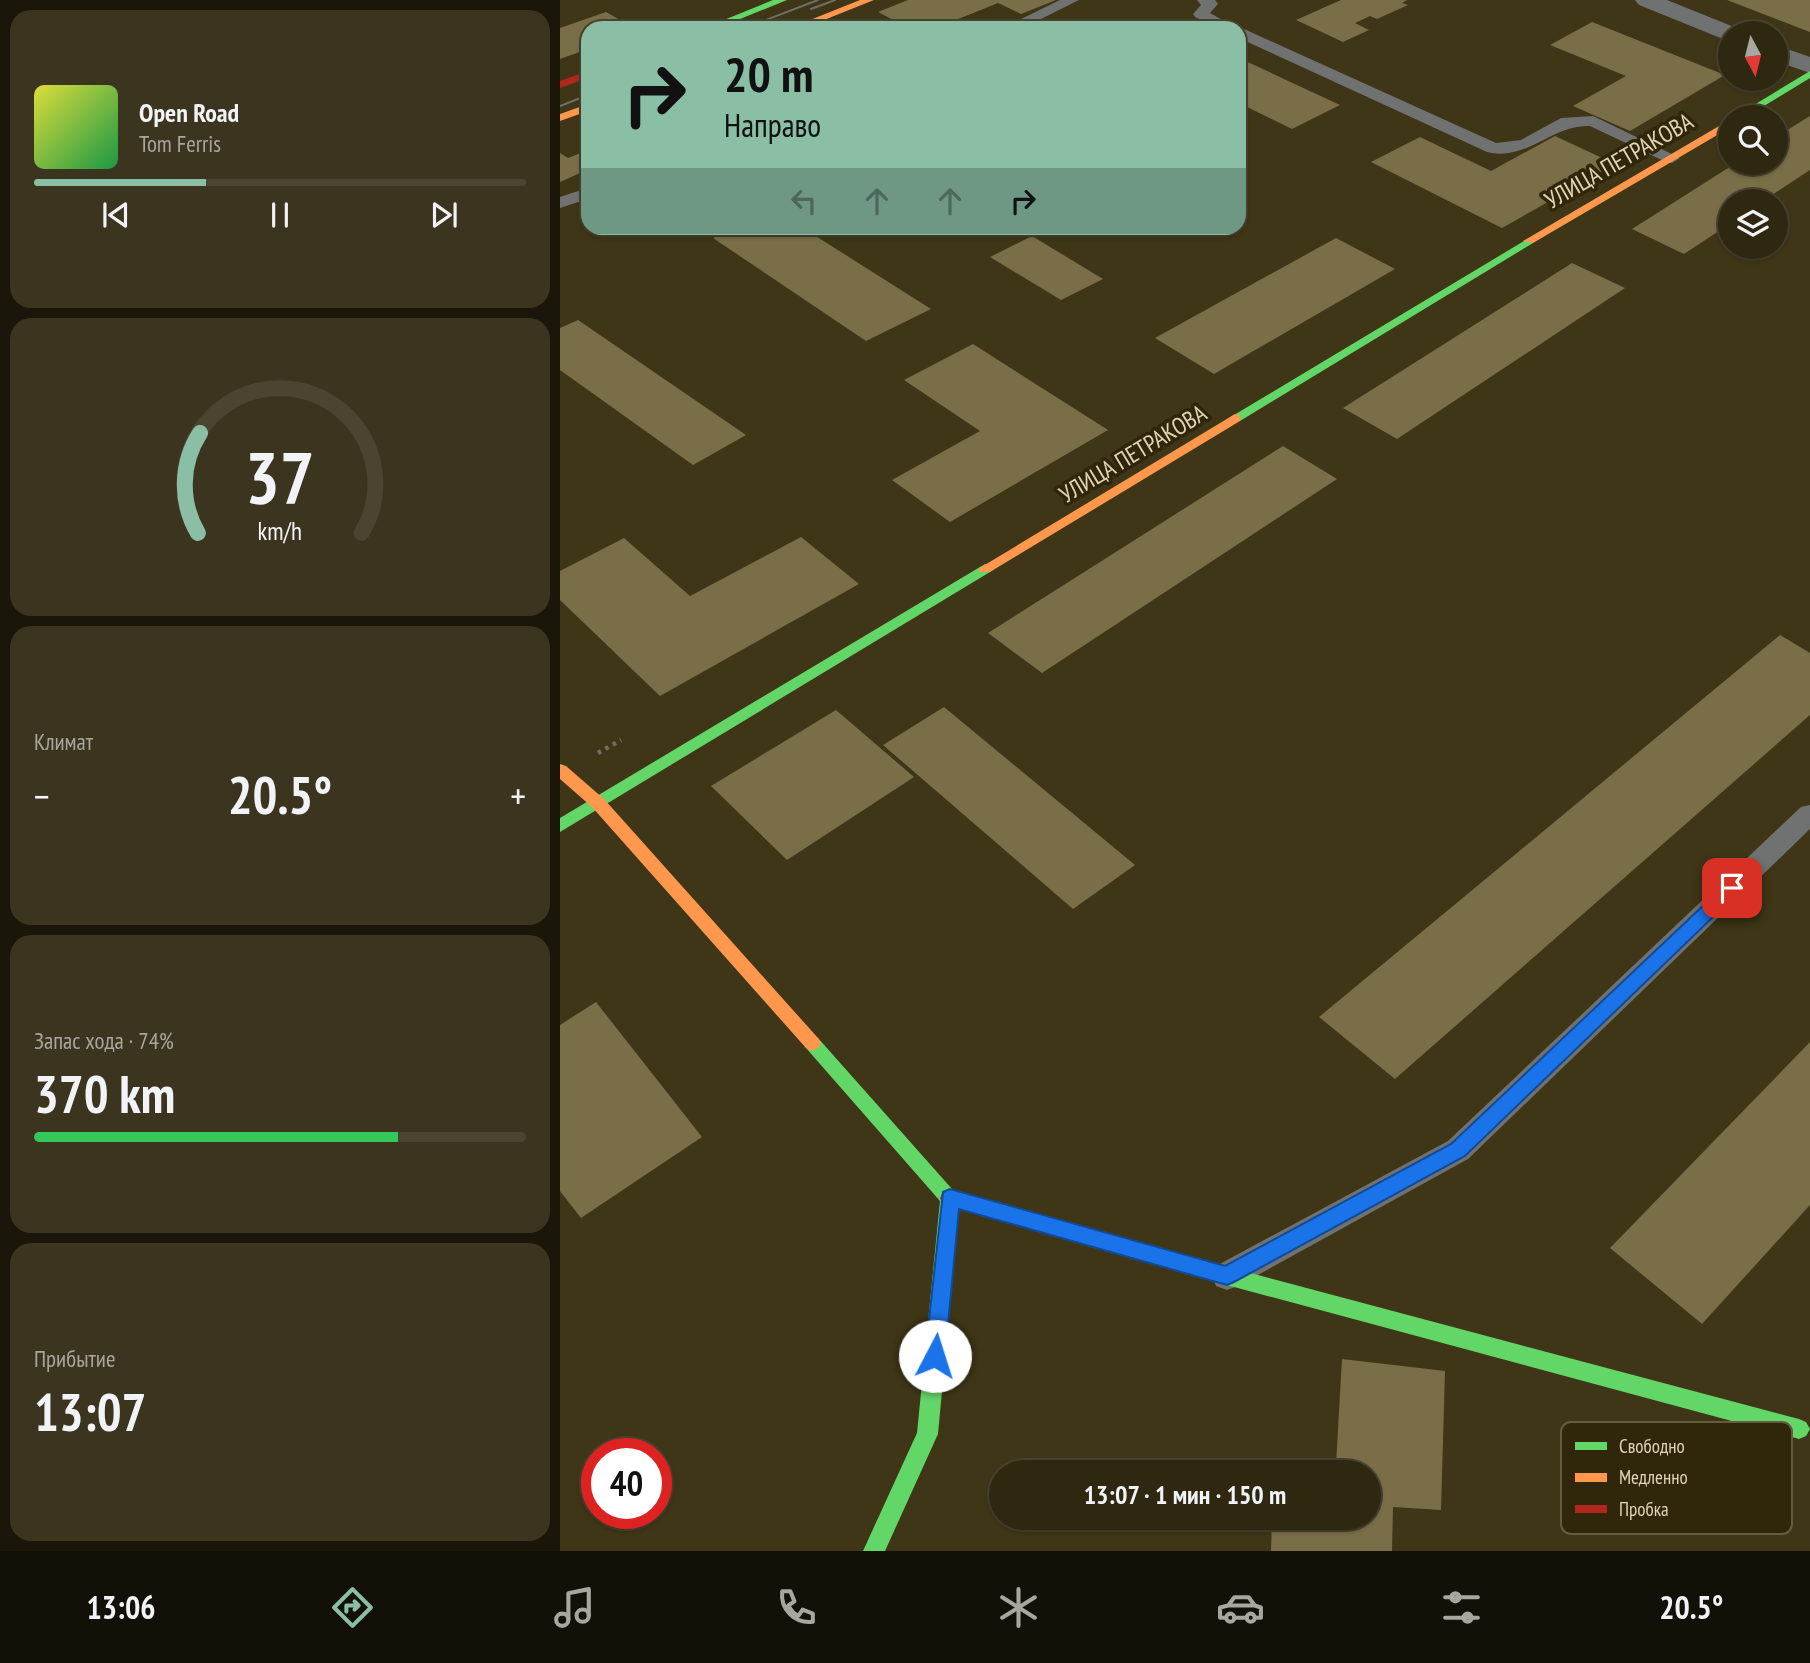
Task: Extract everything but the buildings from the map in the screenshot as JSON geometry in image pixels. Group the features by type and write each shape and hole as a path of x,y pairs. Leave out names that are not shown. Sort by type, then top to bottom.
{"street":[{"path":"727,21 782,0"},
{"path":"814,21 869,0"},
{"path":"1647,0 1718,29"},
{"path":"1788,57 1810,66"},
{"path":"1759,105 1810,74"},
{"path":"560,85 581,77"},
{"path":"560,118 581,110"},
{"name":"УЛИЦА ПЕТРАКОВА","path":"560,826 1573,214 1718,130"},
{"path":"560,770 598,803 950,1198 1227,1276 1791,1422"},
{"path":"874,1551 927,1434 950,1198"}],"lane":[{"path":"1026,21 1072,0"},
{"path":"1204,0 1210,4 1200,14 1215,21"},
{"path":"1246,35 1493,148 1516,147 1559,122 1578,119 1593,121 1672,158"},
{"path":"560,203 578,195 581,196"},
{"path":"1227,1276 1458,1150 1810,814"}],"tram line":[{"path":"763,21 818,0"},
{"path":"811,9 835,0"},
{"path":"560,106 581,98"}],"traffic: fast":[{"path":"727,21 782,0"},
{"path":"1759,105 1810,74"},
{"path":"1235,418 1529,241"},
{"path":"560,826 985,569"},
{"path":"812,1043 950,1198 927,1434 874,1551"},
{"path":"1186,1265 1773,1422"},
{"path":"1792,1427 1799,1429"}],"traffic: slow":[{"path":"814,21 869,0"},
{"path":"560,118 581,110"},
{"path":"1529,241 1718,130"},
{"path":"985,569 1235,418"},
{"path":"560,770 598,803 812,1043"}],"traffic: jam":[{"path":"560,85 581,77"},
{"path":"950,1198 1186,1265"}],"route":[{"path":"935,1356 950,1198 1227,1276 1458,1150 1732,888"}]}
